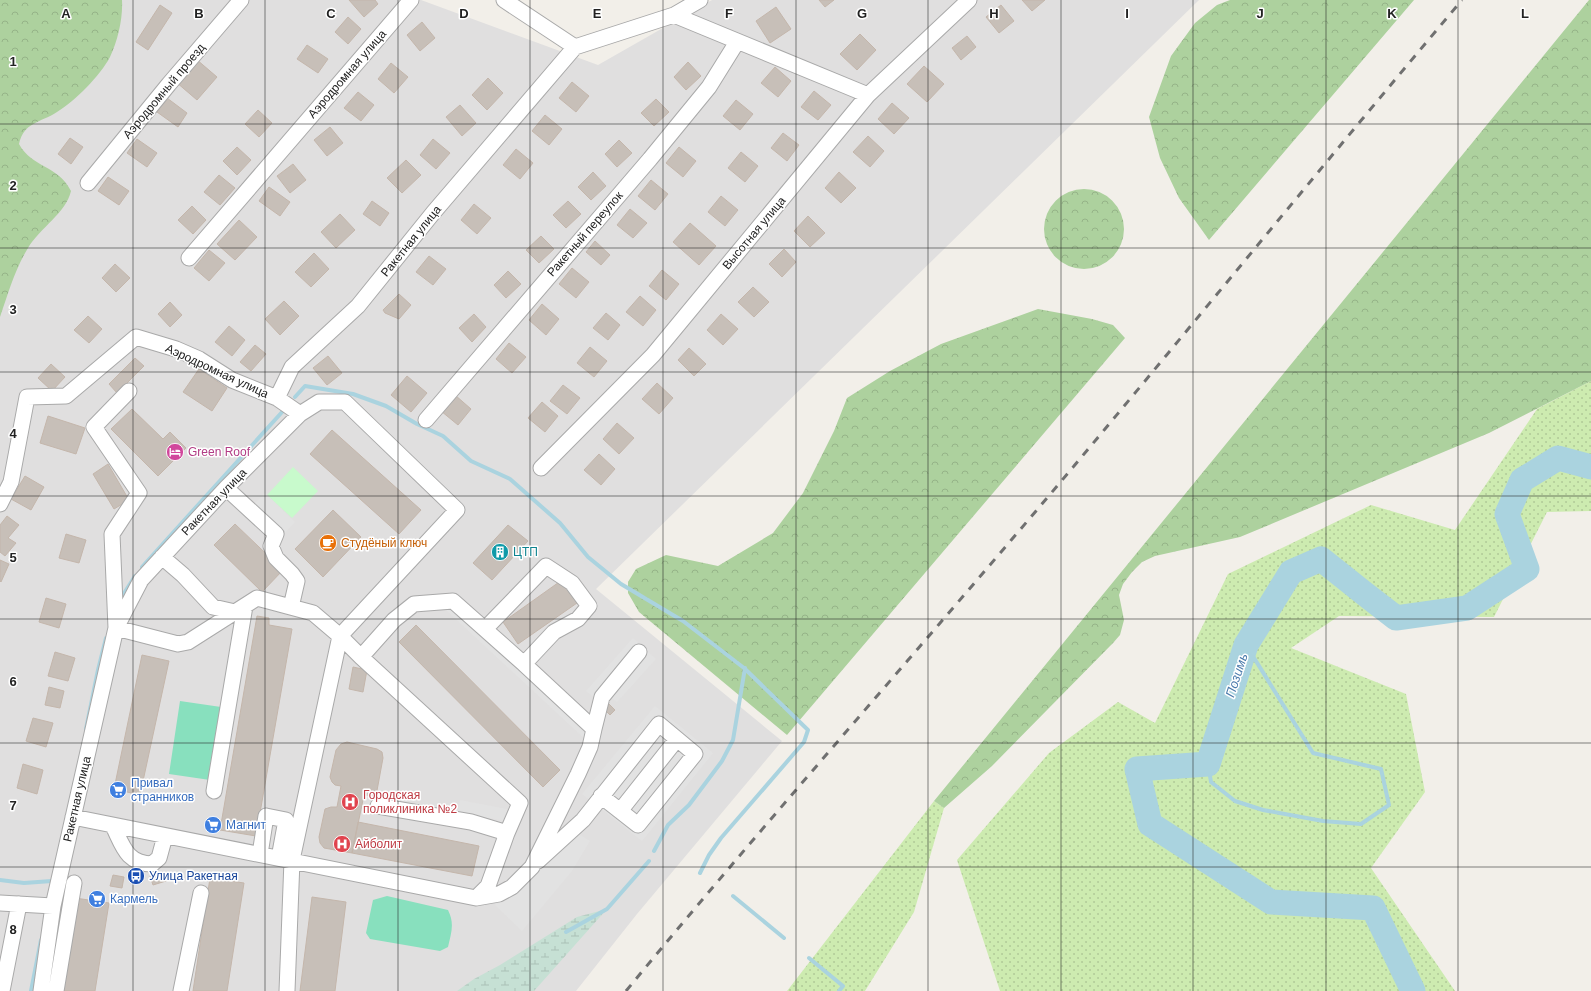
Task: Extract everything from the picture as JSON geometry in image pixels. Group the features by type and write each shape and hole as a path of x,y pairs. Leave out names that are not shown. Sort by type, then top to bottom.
{"street":[{"name":"Аэродромный проезд","path":"88,183 169,84 241,0"},
{"name":"Аэродромная улица","path":"189,258 411,0"},
{"path":"504,0 575,47 674,15 700,0"},
{"name":"Высотная улица","path":"541,468 653,355 868,95 969,0"},
{"path":"674,15 868,95"},
{"name":"Ракетный переулок","path":"426,420 650,159 704,93 737,42"},
{"name":"Ракетная улица","path":"277,398 292,367 358,306 433,213 575,47"},
{"name":"Аэродромная улица","path":"0,504 11,482 27,397 66,396 136,337 176,349 199,359 232,380 277,398"},
{"path":"129,391 94,427 139,492 112,534 116,628 178,644 188,642 257,598 313,613 340,636 520,803 507,833 488,886 476,898"},
{"path":"277,398 300,414"},
{"name":"Ракетная улица","path":"41,991 53,906 116,628 141,580 226,488 300,414 319,402 345,402 457,510 340,636"},
{"path":"226,488 276,534 271,546 276,558 297,581 290,607"},
{"path":"162,557 183,575 213,606 240,609"},
{"path":"485,629 546,566 572,583 589,606 578,620 554,632 524,664"},
{"path":"361,657 394,620 414,604 453,602 524,664 594,729"},
{"path":"214,791 240,609"},
{"path":"286,859 340,636"},
{"path":"532,867 590,747 602,696 639,652"},
{"path":"73,817 476,898 499,894 512,887 583,820 601,796 658,724 695,754 638,825 601,796"},
{"path":"620,811 677,739"},
{"path":"378,806 471,822 507,833"},
{"path":"260,854 266,816 286,820 288,991"},
{"path":"113,826 125,850 132,859 140,864 152,864 159,858 165,836"},
{"path":"56,991 74,883"},
{"path":"180,991 200,893"},
{"path":"0,903 53,906"},
{"path":"2,991 19,904"}],"shaded area":[{"path":"0,0 421,0 598,65 712,0 1199,0 596,589 782,741 637,914 576,991 0,991"},
{"path":"265,493 295,522 281,537 251,507"},
{"path":"457,607 591,729 587,741 445,609"},
{"path":"633,638 656,659 617,702 609,696 602,704 586,691"},
{"path":"655,706 713,753 642,841 582,794"},
{"path":"460,800 507,809 505,821 458,812"},
{"path":"577,833 590,841 572,871 522,931 495,905"}],"green space":[{"path":"0,0 122,0 122,7 121,21 115,43 110,57 100,72 86,88 64,107 51,116 29,127 21,137 19,144 24,152 59,176 66,182 71,191 64,206 33,241 23,256 0,317"},
{"path":"1230,0 1414,0 1209,240 1179,198 1160,158 1149,117 1171,56 1195,23 1217,5"},
{"path":"1589,0 1591,0 1591,381 1489,433 1240,537 1155,556 1142,562 1123,584 1119,595 1124,620 1120,635 992,766 944,808 934,801"},
{"path":"1084,189 1099,192 1112,201 1121,214 1124,229 1121,244 1112,257 1099,266 1084,269 1069,266 1056,257 1047,244 1044,229 1047,214 1056,201 1069,192"},
{"path":"1038,309 1092,319 1113,325 1125,338 787,735 639,612 628,593 628,582 636,569 666,555 718,566 773,533 803,493 834,431 847,398 890,371 941,344"},
{"path":"1591,381 1591,511 1547,512 1494,617 1339,616 1291,648 1406,694 1425,792 1371,868 1455,991 1000,991 957,860 1049,753 1118,702 1155,723 1228,574 1371,505 1455,530 1537,409"},
{"path":"293,467 318,491 292,518 267,495"},
{"path":"180,701 221,707 210,780 169,774"},
{"path":"934,801 944,808 914,912 865,991 787,991"},
{"path":"387,896 448,910 452,924 448,947 440,951 370,939 366,933 373,900"},
{"path":"607,909 534,991 457,991 474,979 500,965 577,917"}],"building":[{"path":"349,0 375,0 378,4 364,17"},
{"path":"819,0 834,0 825,7"},
{"path":"1022,0 1045,0 1032,11"},
{"path":"160,5 172,13 148,50 136,42"},
{"path":"1001,5 1014,21 999,33 986,17"},
{"path":"776,7 791,29 770,43 756,21"},
{"path":"348,17 361,29 348,44 335,32"},
{"path":"422,22 435,38 420,51 407,35"},
{"path":"860,34 876,50 857,70 840,54"},
{"path":"967,36 976,47 961,60 952,48"},
{"path":"307,45 328,59 318,73 297,59"},
{"path":"196,59 217,77 197,100 176,82"},
{"path":"688,62 701,76 686,90 674,77"},
{"path":"391,63 408,77 394,93 378,79"},
{"path":"924,66 944,84 927,102 907,84"},
{"path":"775,67 791,81 778,97 761,83"},
{"path":"488,78 503,93 487,110 472,95"},
{"path":"572,82 589,96 576,112 559,98"},
{"path":"814,91 831,105 818,120 801,107"},
{"path":"358,92 374,105 361,121 344,108"},
{"path":"167,98 187,113 178,127 157,112"},
{"path":"656,99 669,112 654,126 641,113"},
{"path":"736,100 753,114 740,130 723,116"},
{"path":"892,103 909,118 894,134 878,119"},
{"path":"460,105 476,123 462,136 446,117"},
{"path":"258,110 272,123 259,137 245,124"},
{"path":"545,115 562,129 549,145 532,131"},
{"path":"330,127 343,143 327,156 314,140"},
{"path":"783,133 799,145 787,161 771,148"},
{"path":"868,136 884,151 870,167 853,152"},
{"path":"70,138 83,147 71,164 58,154"},
{"path":"137,139 157,153 147,167 127,153"},
{"path":"433,139 450,153 436,169 420,155"},
{"path":"619,140 632,153 617,167 605,154"},
{"path":"237,147 251,160 237,175 223,161"},
{"path":"679,147 696,161 683,177 666,163"},
{"path":"516,149 533,163 520,179 503,165"},
{"path":"741,152 758,166 745,182 728,168"},
{"path":"406,160 421,175 402,193 387,178"},
{"path":"293,164 306,180 290,193 277,176"},
{"path":"593,172 606,186 591,200 578,187"},
{"path":"839,172 856,188 841,203 825,188"},
{"path":"219,175 235,188 220,205 204,192"},
{"path":"108,177 129,191 119,205 98,191"},
{"path":"651,180 668,194 655,210 638,196"},
{"path":"269,187 290,202 280,216 259,201"},
{"path":"721,196 738,210 725,226 708,212"},
{"path":"372,201 389,213 380,226 363,214"},
{"path":"568,201 581,214 566,228 553,215"},
{"path":"474,204 491,218 477,234 461,220"},
{"path":"192,206 206,220 193,234 178,220"},
{"path":"630,209 647,223 633,238 617,225"},
{"path":"340,214 355,230 336,248 321,232"},
{"path":"808,216 825,233 810,247 794,231"},
{"path":"239,220 257,237 235,260 217,244"},
{"path":"690,223 716,246 699,265 673,242"},
{"path":"541,236 554,249 539,263 526,250"},
{"path":"595,241 610,255 601,265 586,252"},
{"path":"784,249 796,262 782,277 769,264"},
{"path":"209,250 225,263 209,281 194,268"},
{"path":"314,253 329,269 311,287 295,272"},
{"path":"429,256 446,269 433,285 416,272"},
{"path":"115,264 130,278 116,292 102,278"},
{"path":"572,268 589,282 576,298 559,284"},
{"path":"662,270 679,284 666,300 649,286"},
{"path":"508,271 521,284 506,298 494,285"},
{"path":"753,287 769,302 754,317 738,302"},
{"path":"399,294 411,305 399,319 385,313 383,310"},
{"path":"640,296 656,310 643,326 626,312"},
{"path":"284,301 299,316 280,335 265,319"},
{"path":"170,302 182,315 170,327 158,314"},
{"path":"542,304 559,319 546,335 529,320"},
{"path":"606,313 620,325 608,340 593,328"},
{"path":"474,314 486,327 472,342 459,328"},
{"path":"721,314 738,329 723,345 707,330"},
{"path":"88,316 102,329 89,343 74,330"},
{"path":"229,326 245,340 232,356 215,342"},
{"path":"509,343 526,357 512,373 496,359"},
{"path":"255,345 266,354 251,371 240,362"},
{"path":"590,347 607,361 594,377 577,363"},
{"path":"689,348 706,364 694,376 678,360"},
{"path":"328,356 342,373 327,385 313,368"},
{"path":"135,358 144,366 117,393 109,384"},
{"path":"51,364 65,377 52,391 38,378"},
{"path":"199,369 227,388 212,411 183,392"},
{"path":"407,376 427,393 411,412 391,395"},
{"path":"657,383 673,398 659,414 642,399"},
{"path":"563,385 580,398 567,414 550,401"},
{"path":"455,395 471,409 458,425 441,411"},
{"path":"542,402 558,416 545,432 528,418"},
{"path":"132,409 163,439 170,432 186,448 158,476 111,429"},
{"path":"48,416 85,428 76,454 40,443"},
{"path":"617,423 634,438 619,454 603,439"},
{"path":"332,430 421,510 399,534 310,454"},
{"path":"599,454 615,469 601,485 584,470"},
{"path":"108,464 129,500 114,509 93,474"},
{"path":"25,476 44,487 31,510 11,499"},
{"name":"Студёный ключ","path":"333,510 361,537 323,577 295,549"},
{"path":"7,516 19,525 8,538 16,543 5,556 0,552 0,525"},
{"path":"235,524 283,570 262,592 214,545"},
{"name":"ЦТП","path":"508,525 528,541 492,580 473,563"},
{"path":"66,534 86,540 79,563 59,558"},
{"path":"0,560 9,564 1,582 0,581"},
{"path":"562,580 577,603 518,644 503,622"},
{"path":"46,598 66,604 59,628 39,622"},
{"path":"257,616 269,618 269,625 292,629 256,836 220,830"},
{"path":"416,625 560,770 543,787 399,642"},
{"path":"55,652 75,658 68,681 48,676"},
{"path":"142,655 169,661 140,795 114,789"},
{"path":"353,667 367,670 363,692 349,689"},
{"path":"49,687 64,691 60,708 45,705"},
{"path":"609,704 615,710 610,715 604,709"},
{"path":"33,718 53,723 46,747 26,741"},
{"name":"Городская поликлиника №2","path":"347,742 377,749 382,752 383,758 376,796 364,795 352,853 324,848 320,843 319,837 325,809 337,807 341,786 335,785 330,777 336,750 341,744"},
{"path":"23,764 43,770 37,794 17,788"},
{"path":"358,822 479,846 472,876 352,853"},
{"path":"163,872 166,881 153,885 150,876"},
{"path":"113,875 124,877 122,888 110,886"},
{"path":"210,878 244,883 227,991 193,991"},
{"path":"312,897 346,902 335,991 300,991"},
{"path":"75,898 109,903 95,991 61,991"}],"waterway":[{"path":"295,397 305,386 353,394 386,406 417,424 443,436 471,461 510,479 560,523 588,557 621,584 683,621 744,668 808,730 804,742 721,838 709,855 700,873"},
{"path":"142,567 283,411"},
{"name":"Позимь","path":"1413,991 1373,908 1271,902 1150,824 1137,769 1208,764 1246,645 1291,572 1321,559 1396,618 1467,608 1527,569 1507,514 1522,480 1558,458 1591,467"},
{"path":"123,595 135,576"},
{"path":"86,729 106,638"},
{"path":"1208,764 1211,782 1235,801 1263,810 1323,821 1361,824 1389,805 1381,769 1313,753 1246,645"},
{"path":"654,851 668,825 689,805 722,761 733,740 745,668"},
{"path":"566,932 607,909 649,861"},
{"path":"0,880 24,883 52,881"},
{"path":"733,896 784,938"},
{"path":"31,991 41,940"},
{"path":"809,958 843,986 839,991"}],"railway":[{"path":"626,991 737,859 1074,466 1462,0"}],"place":[{"name":"Green Roof","path":"175,452"},
{"name":"Студёный ключ","path":"328,543"},
{"name":"ЦТП","path":"500,552"},
{"name":"Привал странников","path":"118,790"},
{"name":"Городская поликлиника №2","path":"350,802"},
{"name":"Магнит","path":"213,825"},
{"name":"Айболит","path":"342,844"},
{"name":"Улица Ракетная","path":"136,876"},
{"name":"Кармель","path":"97,899"}]}
